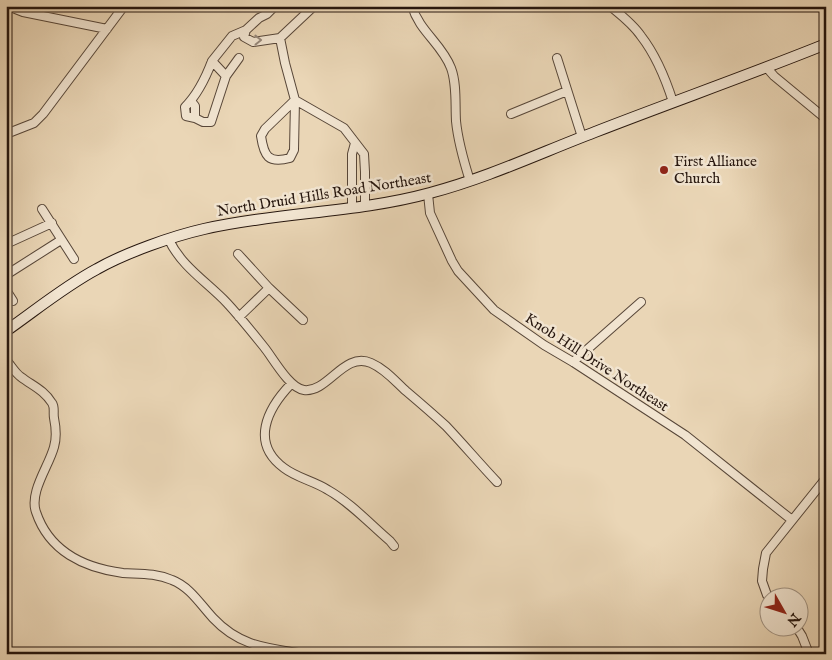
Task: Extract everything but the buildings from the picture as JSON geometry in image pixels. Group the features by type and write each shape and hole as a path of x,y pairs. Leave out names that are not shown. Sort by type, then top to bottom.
{"main road":[{"name":"North Druid Hills Road Northeast","path":"6,331 98,268 169,240 202,229 428,194 470,181 826,44"}],"street":[{"path":"8,6 23,12 106,29"},
{"path":"6,134 34,123 124,6"},
{"path":"239,58 226,76 212,122 203,122 186,116 185,107 191,101 212,61 232,36 246,30 275,6"},
{"path":"246,30 244,37 254,42 280,38 314,6"},
{"path":"412,6 417,19 426,33 441,49 452,70 455,89 456,122 464,163 470,181"},
{"path":"610,6 641,36 659,67 673,102"},
{"path":"280,38 295,100 294,150 290,158 275,160 263,151 261,136 265,129 295,100"},
{"path":"557,58 582,137"},
{"path":"212,61 226,76"},
{"path":"767,68 826,119"},
{"path":"511,114 568,91"},
{"path":"295,100 344,128 364,154 365,205"},
{"path":"352,207 352,154 356,143"},
{"name":"Knob Hill Drive Northeast","path":"428,194 430,213 452,262 494,310 544,346 573,362 685,435 792,520"},
{"path":"42,209 74,259"},
{"path":"6,244 52,223"},
{"path":"6,274 61,240"},
{"path":"169,240 187,267 239,317 292,384 304,390 315,388 347,365 359,361 370,362 384,370 445,425 497,482"},
{"path":"238,254 269,288 304,320"},
{"path":"239,317 269,288"},
{"path":"6,290 13,301"},
{"path":"573,362 641,302"},
{"path":"6,360 19,376 43,391 54,405 57,430 55,446 39,482 35,500 35,511 48,536 59,549 100,570 153,574 172,580 188,590 213,618 240,640 254,645 305,654"},
{"path":"292,384 281,395 264,427 265,442 272,456 283,468 340,497 394,546"},
{"path":"764,588 762,581 766,553 826,478"},
{"path":"803,638 809,654"}],"place":[{"name":"First Alliance Church","path":"664,170"}]}
